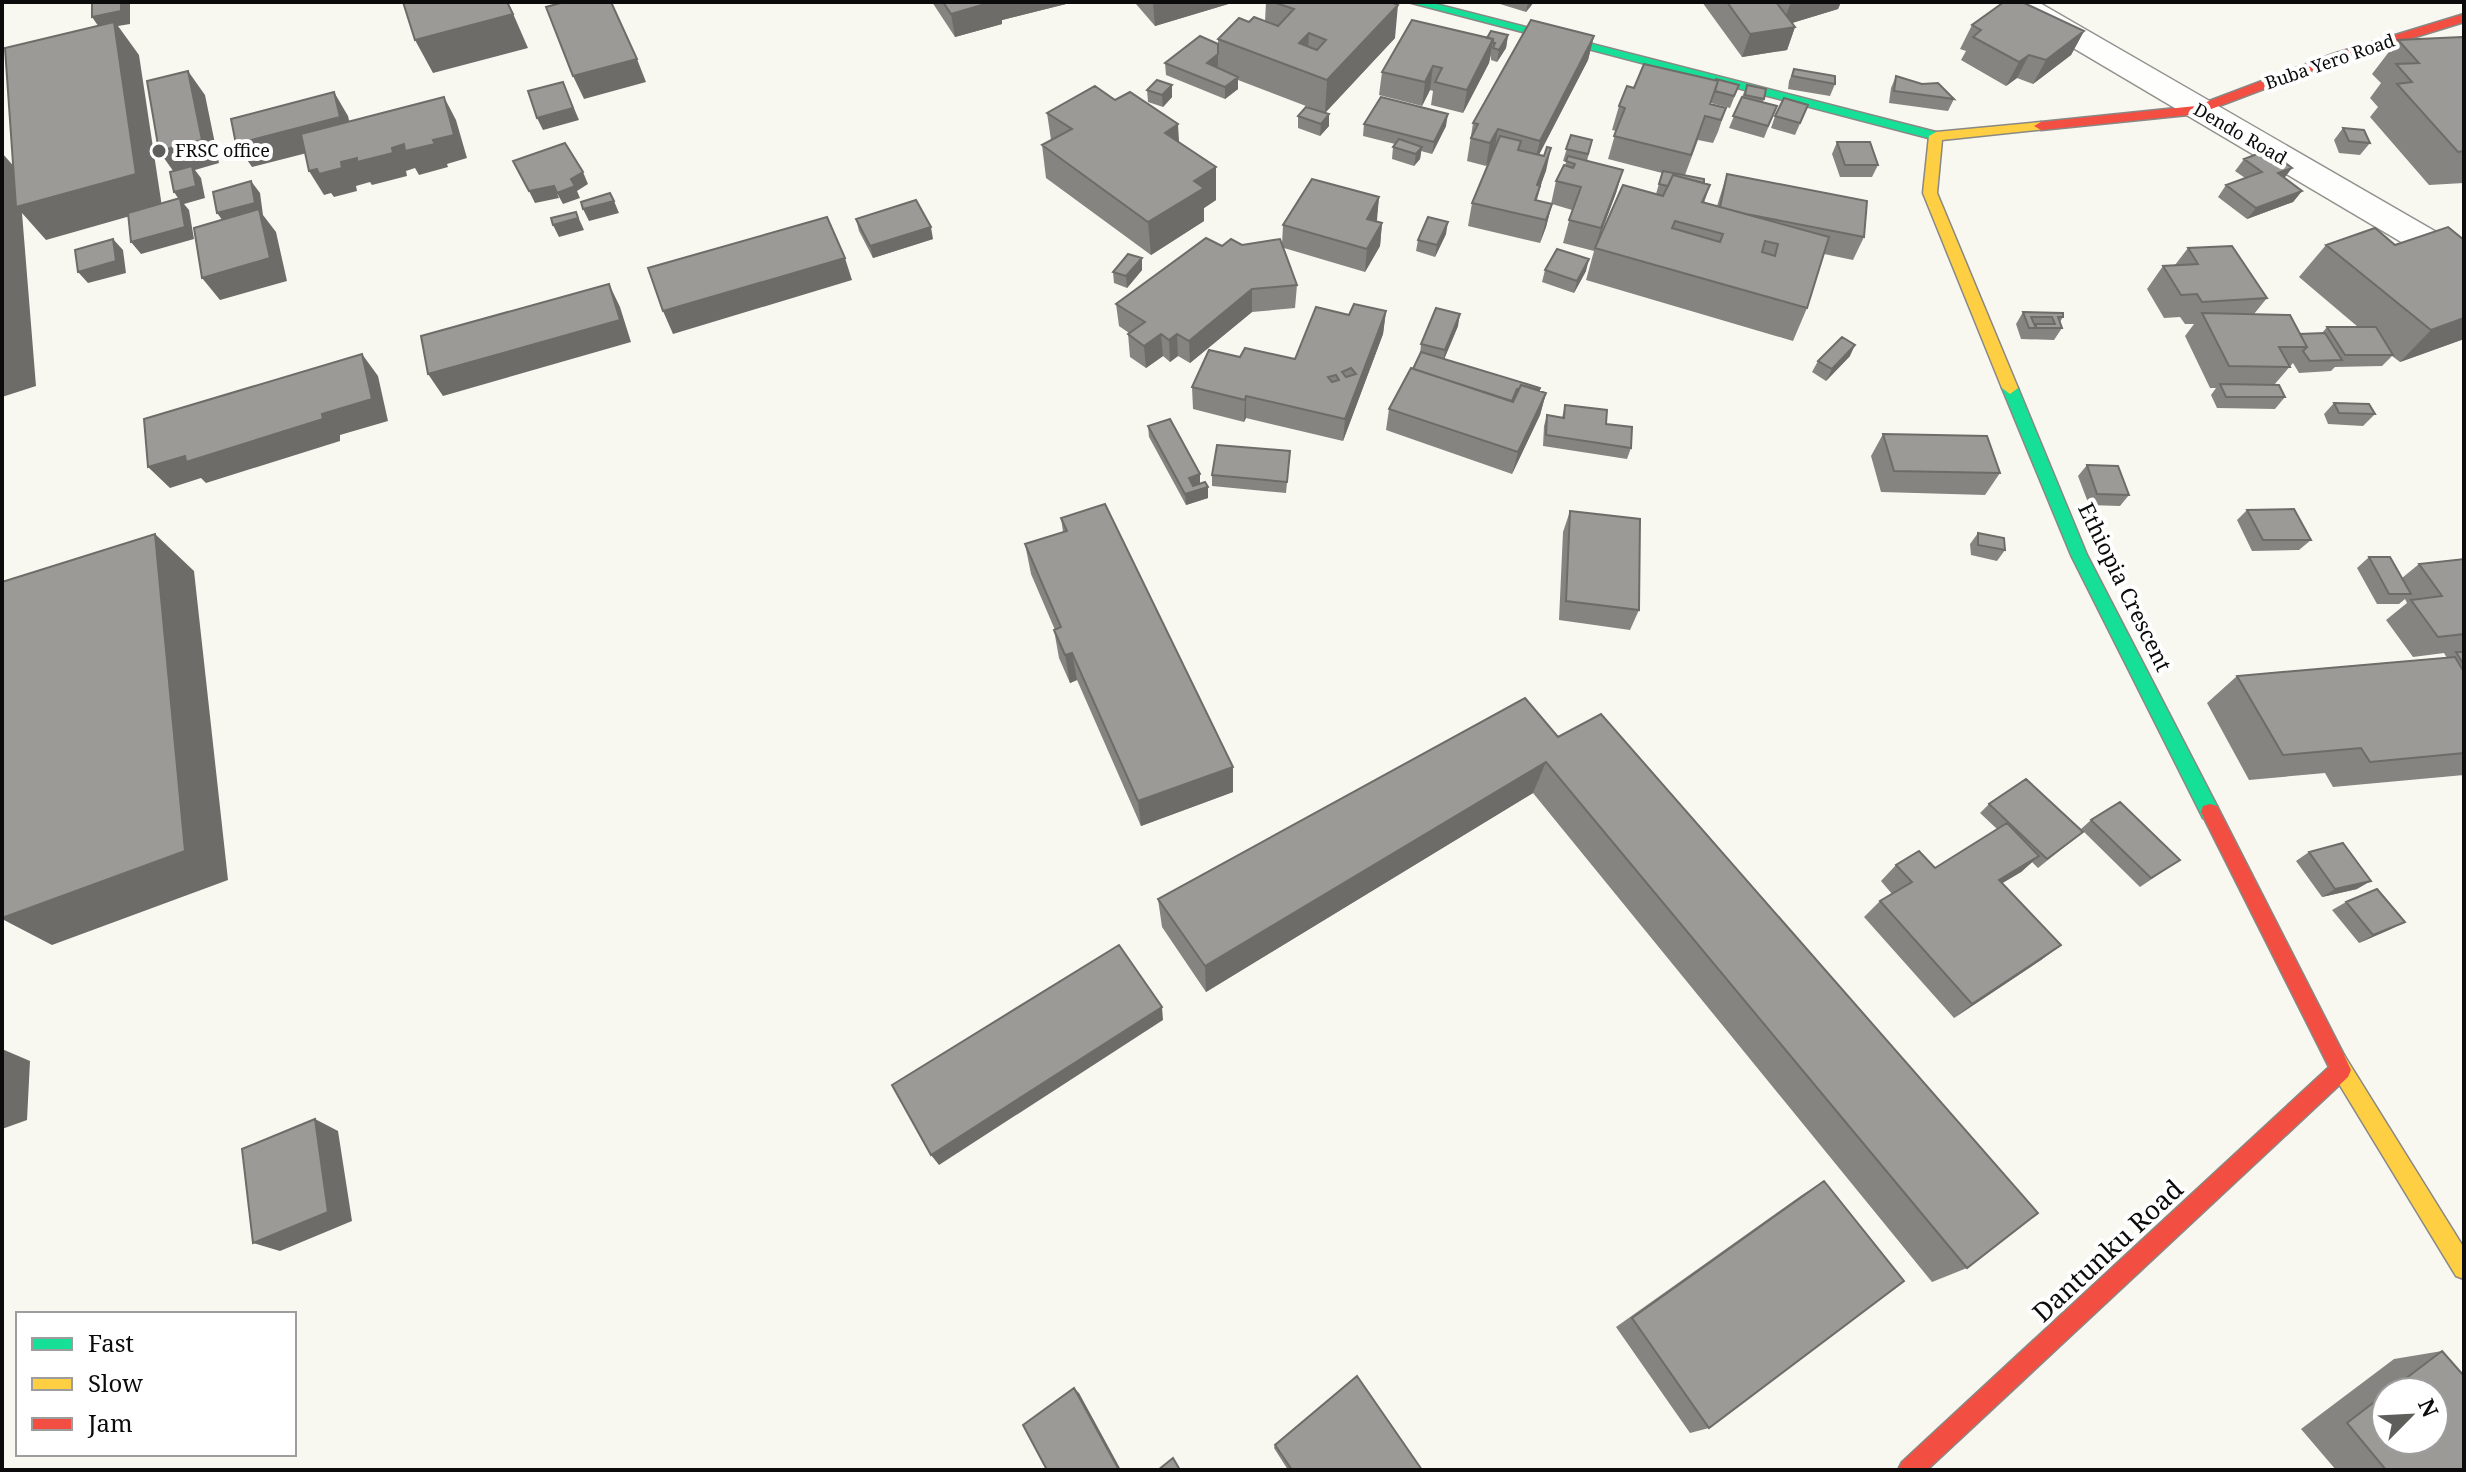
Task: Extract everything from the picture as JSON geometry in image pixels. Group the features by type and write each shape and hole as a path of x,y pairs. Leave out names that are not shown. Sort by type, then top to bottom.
{"street":[{"path":"1414,2 1936,136 2198,110"},
{"name":"Dendo Road","path":"2017,2 2464,264"},
{"name":"Buba Yero Road","path":"2198,110 2337,57 2464,18"},
{"name":"Ethiopia Crescent","path":"1936,136 1930,193 2079,555 2341,1070 2464,1268"},
{"name":"Dantunku Road","path":"1910,1470 2341,1070"}],"building":[{"path":"92,2 121,2 121,11 92,17"},
{"path":"403,2 507,2 513,14 415,40"},
{"path":"564,2 611,2 637,59 573,76 546,7"},
{"path":"943,2 992,2 951,14"},
{"path":"1273,2 1391,2 1398,5 1327,80 1218,39 1239,18 1249,22 1254,17 1278,26 1294,9","holes":["1309,33 1326,40 1317,50 1299,43"]},
{"path":"1727,2 1776,2 1795,27 1750,34"},
{"path":"2004,2 2022,2 2084,31 2046,60 2029,55 2019,62 1973,37 1981,30 1972,25"},
{"path":"1412,20 1493,39 1467,90 1435,82 1442,68 1433,66 1425,82 1382,72"},
{"path":"1531,20 1594,36 1540,141 1498,129 1490,143 1471,138 1478,124 1473,123"},
{"path":"114,22 136,174 16,207 5,48"},
{"path":"1491,31 1508,35 1499,50 1493,48 1493,39 1487,38"},
{"path":"1200,36 1218,44 1218,54 1207,63 1238,77 1225,87 1165,63"},
{"path":"2462,37 2464,151 2458,152 2397,84 2412,82 2396,64 2419,63 2398,40"},
{"path":"1644,64 1718,81 1710,104 1726,108 1721,120 1705,116 1691,155 1614,136 1625,108 1619,106 1627,86 1634,88"},
{"path":"1794,69 1835,76 1835,84 1792,76"},
{"path":"188,71 202,140 159,151 147,81"},
{"path":"1896,76 1922,84 1938,83 1954,99 1894,91"},
{"path":"1716,79 1739,85 1734,96 1715,91"},
{"path":"1157,80 1172,85 1162,95 1147,90"},
{"path":"563,82 573,108 537,118 528,91"},
{"path":"1747,85 1766,89 1764,99 1745,95"},
{"path":"1095,86 1115,100 1130,92 1178,124 1165,133 1216,167 1194,181 1204,188 1148,222 1042,145 1072,129 1047,113"},
{"path":"334,92 340,117 236,144 231,119"},
{"path":"444,97 454,135 433,140 435,144 405,151 404,144 392,148 393,153 357,162 357,158 341,162 342,168 319,174 317,169 309,171 301,134"},
{"path":"1381,97 1448,114 1434,142 1364,124"},
{"path":"1742,97 1777,106 1768,126 1733,116"},
{"path":"1784,98 1808,105 1800,123 1775,116"},
{"path":"1306,107 1329,114 1321,124 1298,116"},
{"path":"2343,128 2364,130 2370,143 2349,141"},
{"path":"1571,135 1592,140 1588,154 1566,149"},
{"path":"1500,136 1521,141 1518,150 1544,156 1547,147 1551,148 1537,185 1540,186 1535,200 1552,204 1546,220 1472,203"},
{"path":"1399,139 1422,147 1416,154 1393,147"},
{"path":"1837,142 1870,142 1878,165 1845,165"},
{"path":"565,143 583,172 571,179 575,186 557,193 554,186 529,191 513,161"},
{"path":"2268,150 2292,168 2278,173 2302,191 2256,208 2226,185 2262,172 2244,159"},
{"path":"1568,156 1623,170 1601,228 1569,220 1581,187 1556,181 1564,165 1573,168 1575,164 1566,161"},
{"path":"192,166 196,186 174,192 170,172"},
{"path":"1663,171 1704,179 1704,183 1673,175 1668,186 1659,184"},
{"path":"1727,174 1867,201 1864,237 1720,207"},
{"path":"1673,175 1710,185 1702,202 1829,237 1807,308 1595,248 1623,185 1663,196","holes":["1675,221 1723,234 1720,242 1672,228","1765,241 1778,244 1775,256 1762,252"]},
{"path":"1312,179 1379,197 1367,219 1382,223 1367,249 1283,225"},
{"path":"251,181 255,203 217,213 213,192"},
{"path":"610,193 614,201 583,209 581,202"},
{"path":"180,198 185,227 131,242 128,213"},
{"path":"916,200 931,227 870,246 856,219"},
{"path":"259,209 270,258 202,278 194,228"},
{"path":"576,212 578,218 553,225 551,218"},
{"path":"827,217 845,258 663,311 648,268"},
{"path":"1428,217 1448,222 1437,245 1418,240"},
{"path":"2448,227 2464,240 2464,318 2431,330 2326,245 2375,228 2395,245"},
{"path":"1206,238 1222,246 1231,239 1242,245 1280,239 1297,285 1252,289 1189,341 1177,334 1169,340 1161,334 1144,346 1128,334 1145,322 1116,304"},
{"path":"113,239 116,261 78,272 75,250"},
{"path":"2232,246 2267,298 2202,302 2197,294 2181,295 2163,266 2198,264 2188,248"},
{"path":"1557,249 1589,259 1577,281 1545,270"},
{"path":"1128,254 1142,258 1126,276 1113,272"},
{"path":"609,284 620,320 428,374 421,336"},
{"path":"1354,304 1386,311 1345,419 1192,387 1209,350 1240,357 1245,348 1295,359 1316,307 1349,315","holes":["1351,368 1356,374 1346,377 1342,372","1336,375 1339,380 1332,382 1328,377"]},
{"path":"1436,308 1460,314 1445,350 1421,344"},
{"path":"2023,312 2063,313 2063,317 2058,317 2062,328 2036,328 2029,328","holes":["2031,317 2052,317 2055,324 2036,324 2036,328"]},
{"path":"2202,313 2290,315 2307,347 2279,347 2290,367 2229,366"},
{"path":"2327,327 2376,327 2393,355 2345,355"},
{"path":"2325,333 2342,360 2310,361 2303,351 2307,347 2300,334"},
{"path":"1842,337 1855,345 1832,369 1818,361"},
{"path":"1421,352 1540,388 1521,385 1512,401 1413,369"},
{"path":"362,354 372,399 322,414 323,419 186,462 185,456 148,467 144,419"},
{"path":"1411,368 1513,402 1521,385 1546,393 1518,452 1389,409"},
{"path":"2220,384 2279,385 2285,397 2226,397"},
{"path":"2334,403 2369,404 2375,414 2339,413"},
{"path":"1565,405 1607,410 1606,424 1632,427 1631,448 1546,435 1547,415 1564,418"},
{"path":"1170,419 1200,474 1189,478 1193,486 1205,482 1208,487 1185,494 1148,426"},
{"path":"1883,434 1987,436 2000,473 1894,471"},
{"path":"1217,445 1290,451 1287,482 1212,475"},
{"path":"2087,465 2118,466 2129,495 2097,494"},
{"path":"1105,504 1233,767 1138,801 1072,653 1065,655 1054,630 1061,627 1025,544 1067,531 1061,518"},
{"path":"2294,509 2311,540 2263,540 2247,510"},
{"path":"1570,511 1640,519 1639,610 1566,601"},
{"path":"1978,533 2004,538 2005,550 1978,545"},
{"path":"155,534 185,851 2,918 2,582"},
{"path":"2369,557 2390,557 2411,594 2389,594"},
{"path":"2464,559 2464,634 2438,637 2411,600 2442,596 2419,564"},
{"path":"2456,652 2464,652 2464,665"},
{"path":"2455,657 2464,672 2464,753 2370,762 2361,748 2283,755 2237,676"},
{"path":"1525,698 1558,737 1601,714 2038,1213 1967,1268 1546,762 1205,966 1158,899"},
{"path":"2026,779 2083,832 2047,859 1989,804"},
{"path":"2120,802 2180,860 2151,878 2091,820"},
{"path":"2007,823 2039,856 1999,880 2061,945 1972,1004 1880,901 1912,882 1896,865 1919,851 1935,868"},
{"path":"2343,843 2371,881 2335,889 2309,852"},
{"path":"2377,889 2405,922 2373,935 2346,902"},
{"path":"1119,945 1162,1007 931,1155 892,1085"},
{"path":"315,1119 328,1212 253,1243 242,1149"},
{"path":"1824,1181 1904,1281 1709,1428 1632,1318"},
{"path":"2442,1351 2464,1376 2464,1470 2386,1470 2374,1456 2450,1456 2450,1376 2409,1376"},
{"path":"1357,1376 1422,1470 1292,1470 1275,1445"},
{"path":"1074,1388 1119,1470 1047,1470 1023,1425"},
{"path":"2370,1405 2370,1451 2347,1423"},
{"path":"1173,1458 1180,1470 1158,1470"}],"traffic: fast":[{"path":"1414,2 1936,136"},
{"path":"2010,388 2079,555 2210,812"}],"traffic: slow":[{"path":"2010,388 1930,193 1936,136 2041,126"},
{"path":"2337,1062 2464,1268"}],"traffic: jam":[{"path":"2041,126 2198,110 2337,57 2464,18"},
{"path":"2210,812 2337,1062"},
{"path":"1910,1470 2341,1070"}],"place":[{"name":"FRSC office","path":"159,151"}]}
